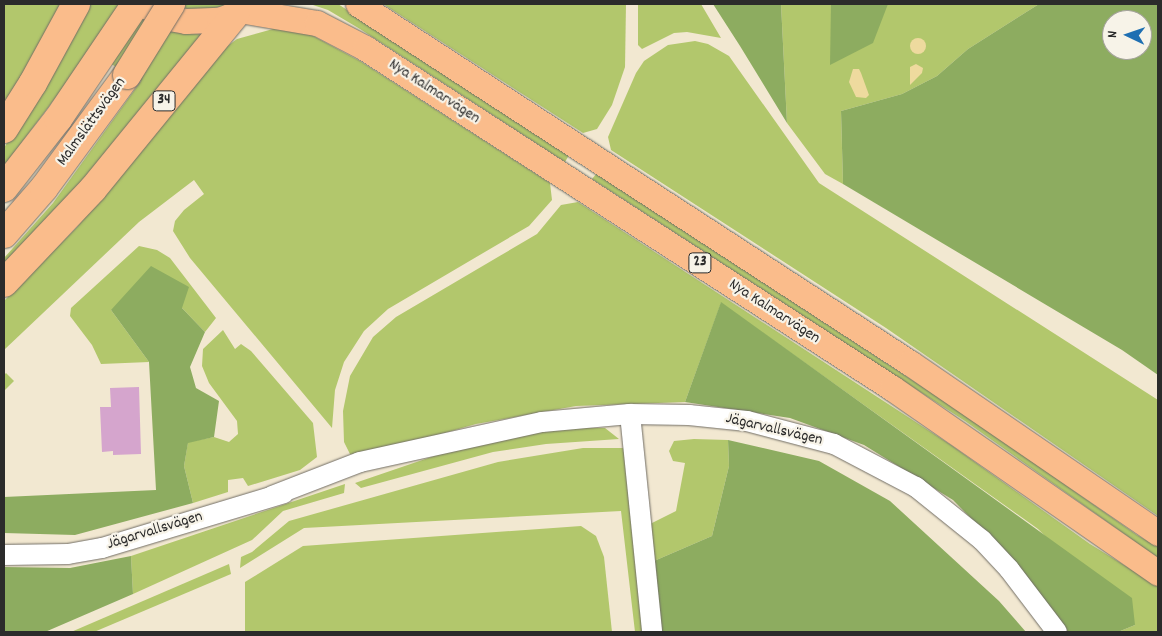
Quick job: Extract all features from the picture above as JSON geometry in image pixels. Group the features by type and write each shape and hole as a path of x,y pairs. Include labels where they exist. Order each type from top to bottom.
{"highway":[{"path":"4,129 33,83 76,4"},
{"name":"Malmslättsvägen","path":"4,188 101,60 136,4"},
{"name":"Malmslättsvägen","path":"4,234 50,180 127,75 171,4"},
{"name":"34","path":"4,282 93,189 245,10"}],"main road":[{"name":"Nya Kalmarvägen","path":"142,4 169,18 186,21 219,20 245,10 317,23 365,48 892,388 1158,573"},
{"name":"Nya Kalmarvägen","path":"358,4 902,358 1158,533"}],"street":[{"name":"Jägarvallsvägen","path":"4,555 68,554 102,548 272,496 347,478 421,449 542,422 630,414 689,415 747,421 834,444 861,455 916,487 963,522 1009,569 1057,632"},
{"path":"630,414 652,632"},
{"name":"Jägarvallsvägen","path":"4,547 35,554"}],"green space":[{"path":"4,4 65,4 4,108"},
{"path":"85,4 126,4 148,22 162,28 203,35 153,101 4,272 4,258 53,203 141,81 90,52 4,166 4,148"},
{"path":"168,4 230,4 211,9 187,9"},
{"path":"310,4 338,4 569,155 565,162 360,29 328,10"},
{"path":"383,4 626,4 625,67 612,105 597,129 583,133"},
{"path":"638,4 701,4 721,38 687,32 674,33 642,49 638,45"},
{"path":"713,4 781,4 787,123 740,46"},
{"path":"781,4 1039,4 968,49 937,76 902,94 841,111 843,184 825,174 787,123"},
{"path":"831,4 888,4 873,43 830,65"},
{"path":"1039,4 1158,4 1158,375 1122,350 843,184 841,111 902,94 937,76 968,49"},
{"path":"273,29 304,31 360,61 550,183 552,200 529,226 388,309 364,331 344,362 335,390 332,428 190,258 173,231 175,221 184,210 204,194 194,180 139,222 4,350 4,301 77,227 214,56 237,39"},
{"path":"695,41 708,44 729,56 819,183 1158,400 1158,516 886,328 611,150 608,137 636,73 644,61 668,45"},
{"path":"597,173 970,418 1137,535 1158,547 1158,558 965,421 592,179"},
{"path":"578,202 951,445 1090,544 1158,586 1158,632 1118,632 1135,625 1038,529 721,303 685,402 576,406 476,424 361,457 350,454 344,442 343,411 350,376 373,337 396,317 537,234 561,205"},
{"path":"139,246 157,250 170,258 216,318 205,332 182,308 111,310 149,362 101,364 92,345 70,316 71,308"},
{"path":"151,266 189,287 182,308 205,332 190,367 196,388 219,401 214,437 188,443 184,466 193,503 75,535 4,533 4,497 156,490 149,362 111,310"},
{"path":"721,302 1132,598 1135,625 1118,632 1068,632 1019,567 953,500 864,445 790,418 685,402"},
{"path":"223,330 235,349 241,344 251,351 313,423 317,457 300,470 248,486 243,478 228,480 228,492 193,503 184,466 188,442 214,437 229,442 238,434 237,421 209,383 202,366 203,349"},
{"path":"6,373 14,381 4,391 4,375"},
{"path":"568,428 605,428 619,439 546,444 493,452 361,488 355,483 437,455 510,437"},
{"path":"694,439 728,440 729,466 712,536 654,561 650,524 676,511 685,463 673,461 669,451 674,441"},
{"path":"728,440 819,461 890,501 999,601 1026,632 661,632 654,561 712,536 729,466"},
{"path":"583,448 626,448 645,632 635,632 621,511 304,528 240,568 241,557 252,552 289,521 498,462"},
{"path":"345,484 344,493 283,511 252,540 133,594 131,556"},
{"path":"581,526 596,536 604,557 612,632 245,632 245,582 303,546"},
{"path":"131,556 133,594 45,632 4,632 4,567 70,568"},
{"path":"229,564 231,574 94,632 71,632"}],"sand":[{"path":"915,38 921,38 926,43 924,52 915,54 910,49 910,43"},
{"path":"916,64 923,68 922,73 910,85 910,67"},
{"path":"853,69 859,69 861,73 869,95 866,98 856,97 849,82"}],"building":[{"path":"139,387 141,454 113,455 113,451 102,452 100,407 111,407 110,388"}]}
